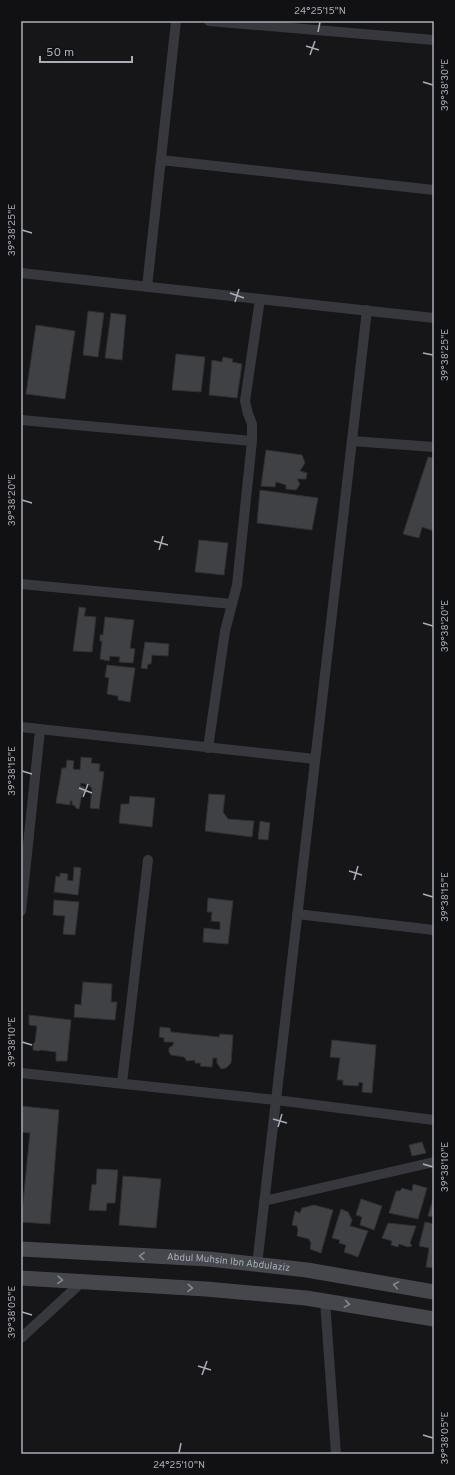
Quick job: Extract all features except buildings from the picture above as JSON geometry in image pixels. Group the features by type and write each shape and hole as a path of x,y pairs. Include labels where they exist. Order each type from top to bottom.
{"main road":[{"name":"Abdul Muhsin Ibn Abdulaziz","path":"21,1249 209,1259 307,1270 434,1292"},
{"path":"21,1278 214,1290 306,1298 434,1319"}],"street":[{"path":"147,287 176,21"},
{"path":"209,21 434,40"},
{"path":"161,160 434,190"},
{"path":"21,273 434,318"},
{"path":"208,748 225,631 237,585 252,441 252,424 245,402 260,299"},
{"path":"257,1265 367,310"},
{"path":"21,420 252,441"},
{"path":"352,441 434,447"},
{"path":"21,584 232,604"},
{"path":"21,728 315,759"},
{"path":"21,911 40,730"},
{"path":"122,1083 148,860"},
{"path":"297,914 434,930"},
{"path":"21,1072 276,1100 434,1120"},
{"path":"264,1201 434,1162"},
{"path":"21,1338 82,1282"},
{"path":"325,1301 336,1454"}]}
